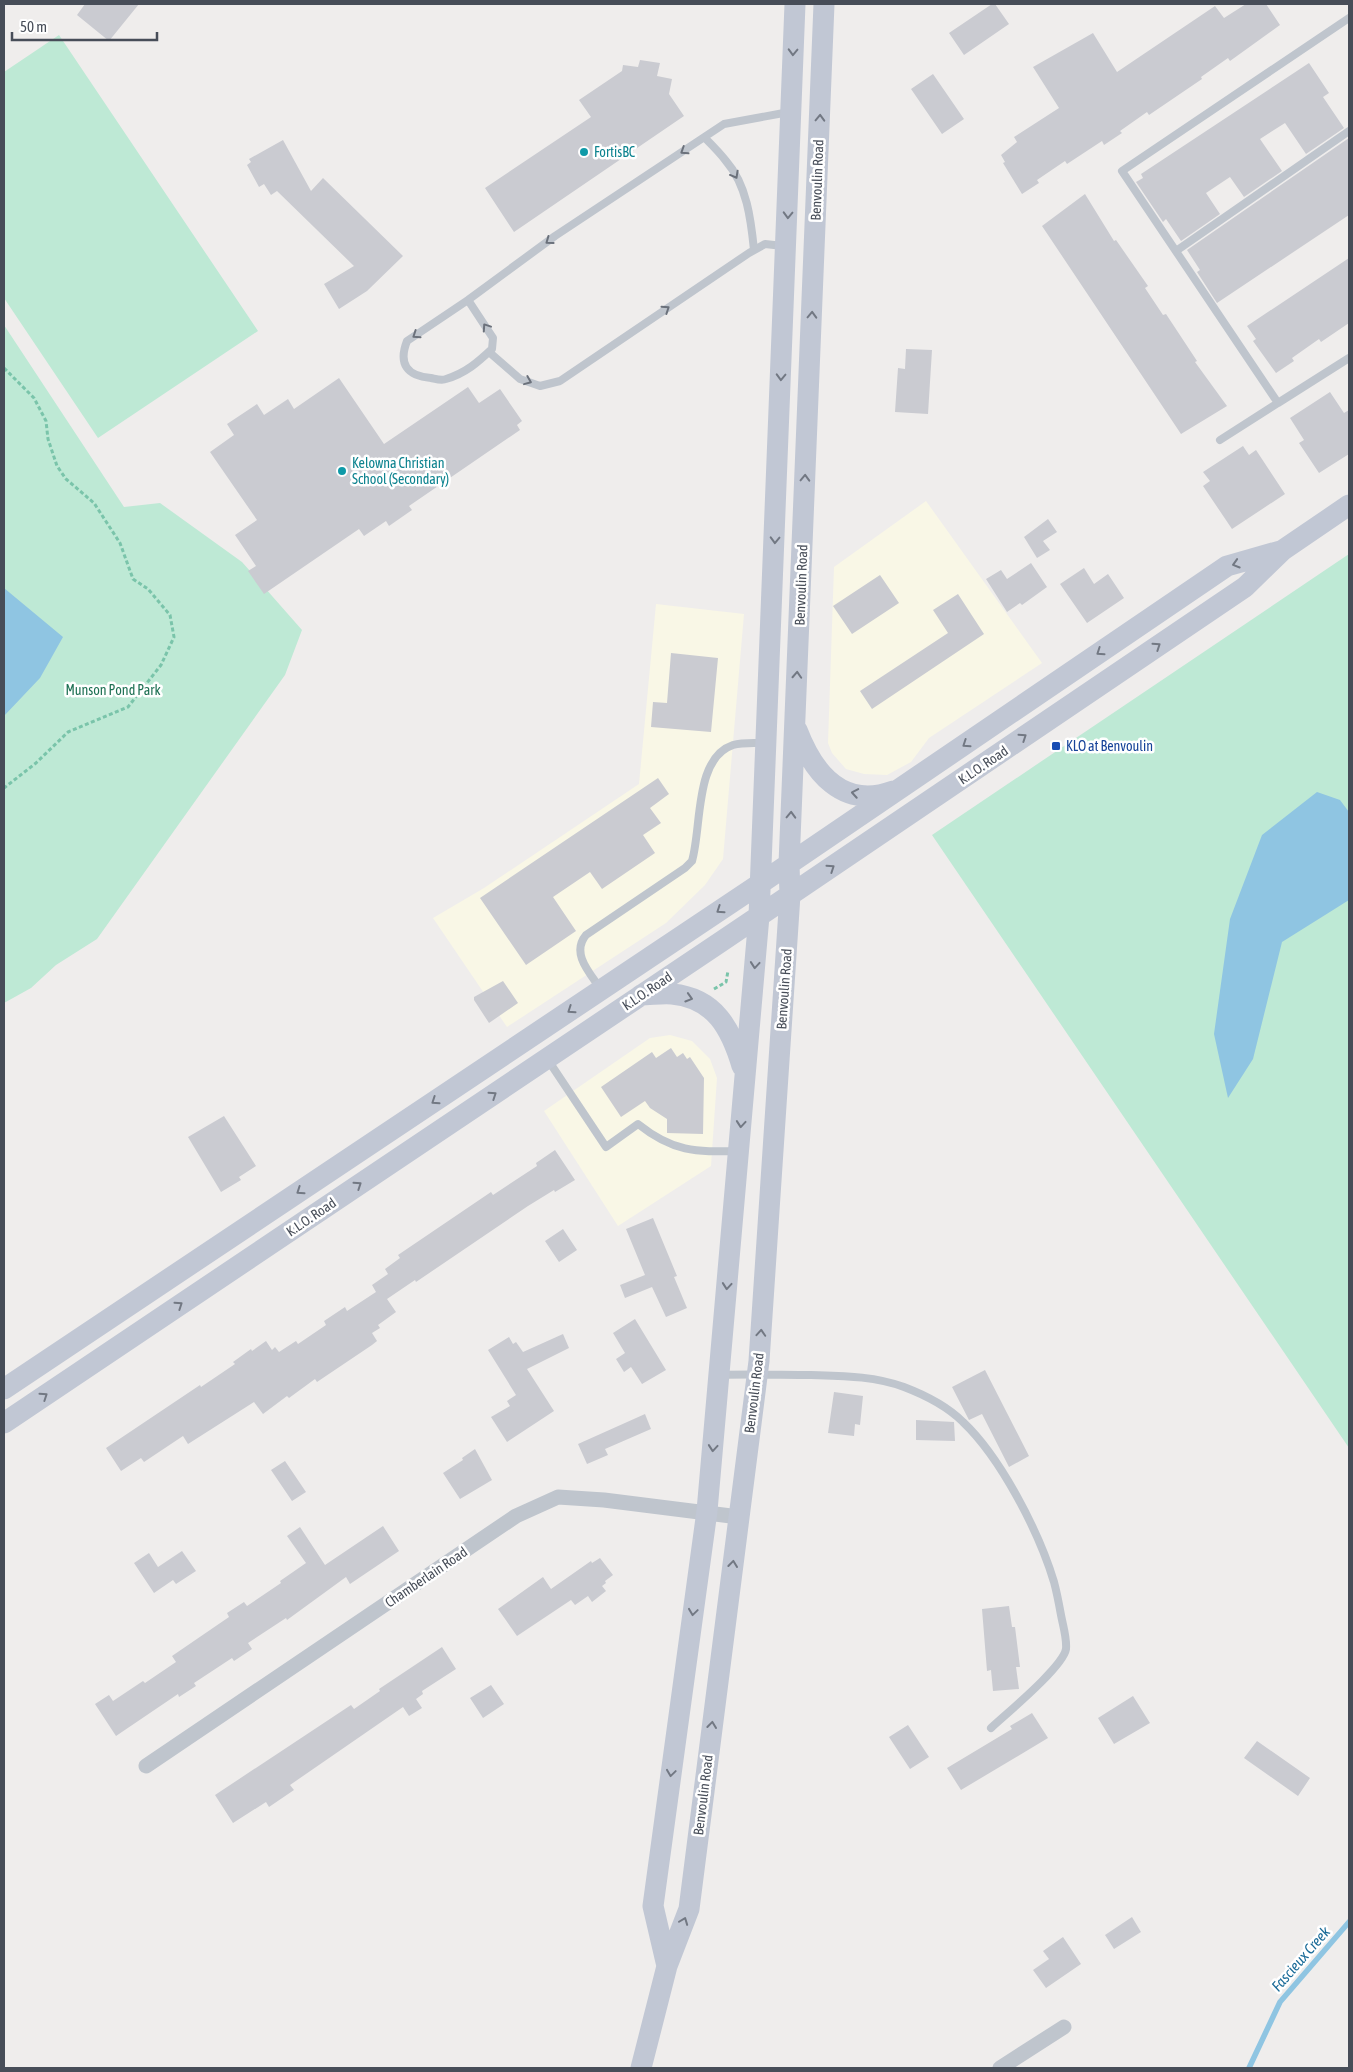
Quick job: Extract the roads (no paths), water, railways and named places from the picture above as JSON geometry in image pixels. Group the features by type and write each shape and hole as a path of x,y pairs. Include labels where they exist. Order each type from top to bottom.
{"main road":[{"name":"Benvoulin Road","path":"667,1966 653,1906 707,1512 759,916 795,4"},
{"name":"Benvoulin Road","path":"641,2068 667,1966 689,1909 757,1374 790,895 789,864 824,4"},
{"name":"K.L.O. Road","path":"4,1423 1245,587 1283,550 1349,505"},
{"name":"K.L.O. Road","path":"4,1389 761,883 1228,566 1283,550"},
{"path":"795,724 806,753 813,765 830,783 849,793 866,795 883,794 902,787"},
{"path":"641,995 672,994 693,999 711,1007 725,1025 735,1043 745,1076"}],"street":[{"name":"Chamberlain Road","path":"146,1766 516,1516 558,1497 604,1500 739,1517"},
{"path":"1000,2068 1064,2027"}],"lane":[{"path":"1278,402 1122,171 1349,18"},
{"path":"468,300 493,338 492,349 471,369 444,380 421,377 409,371 402,361 403,350 407,341 468,300 556,236 724,124 790,111"},
{"path":"1176,251 1349,131"},
{"path":"705,138 728,162 743,190 751,223 754,250"},
{"path":"489,352 520,379 540,386 560,381 754,250 765,244 786,246"},
{"path":"1220,440 1349,358"},
{"path":"601,990 580,956 580,942 586,935 685,868 692,861 706,774 712,760 732,745 766,743"},
{"path":"547,1059 606,1147 638,1124 655,1138 683,1149 709,1152 739,1151"},
{"path":"719,1376 757,1374 862,1377 903,1387 936,1401 963,1422 988,1452 1009,1484 1047,1561 1055,1584 1065,1634 1066,1650 1062,1660 1051,1672 991,1728"}],"water":[{"path":"4,588 63,637 40,678 4,716"},
{"path":"1317,792 1340,800 1349,812 1349,900 1282,942 1253,1059 1228,1098 1214,1034 1230,919 1262,835"}],"waterway":[{"name":"Fascieux Creek","path":"1249,2068 1280,2002 1349,1922"}],"place":[{"name":"FortisBC","path":"584,152"},
{"name":"Kelowna Christian School (Secondary)","path":"342,471"},
{"name":"KLO at Benvoulin","path":"1056,746"}],"park label":[{"name":"Munson Pond Park","path":"113,690"}]}
